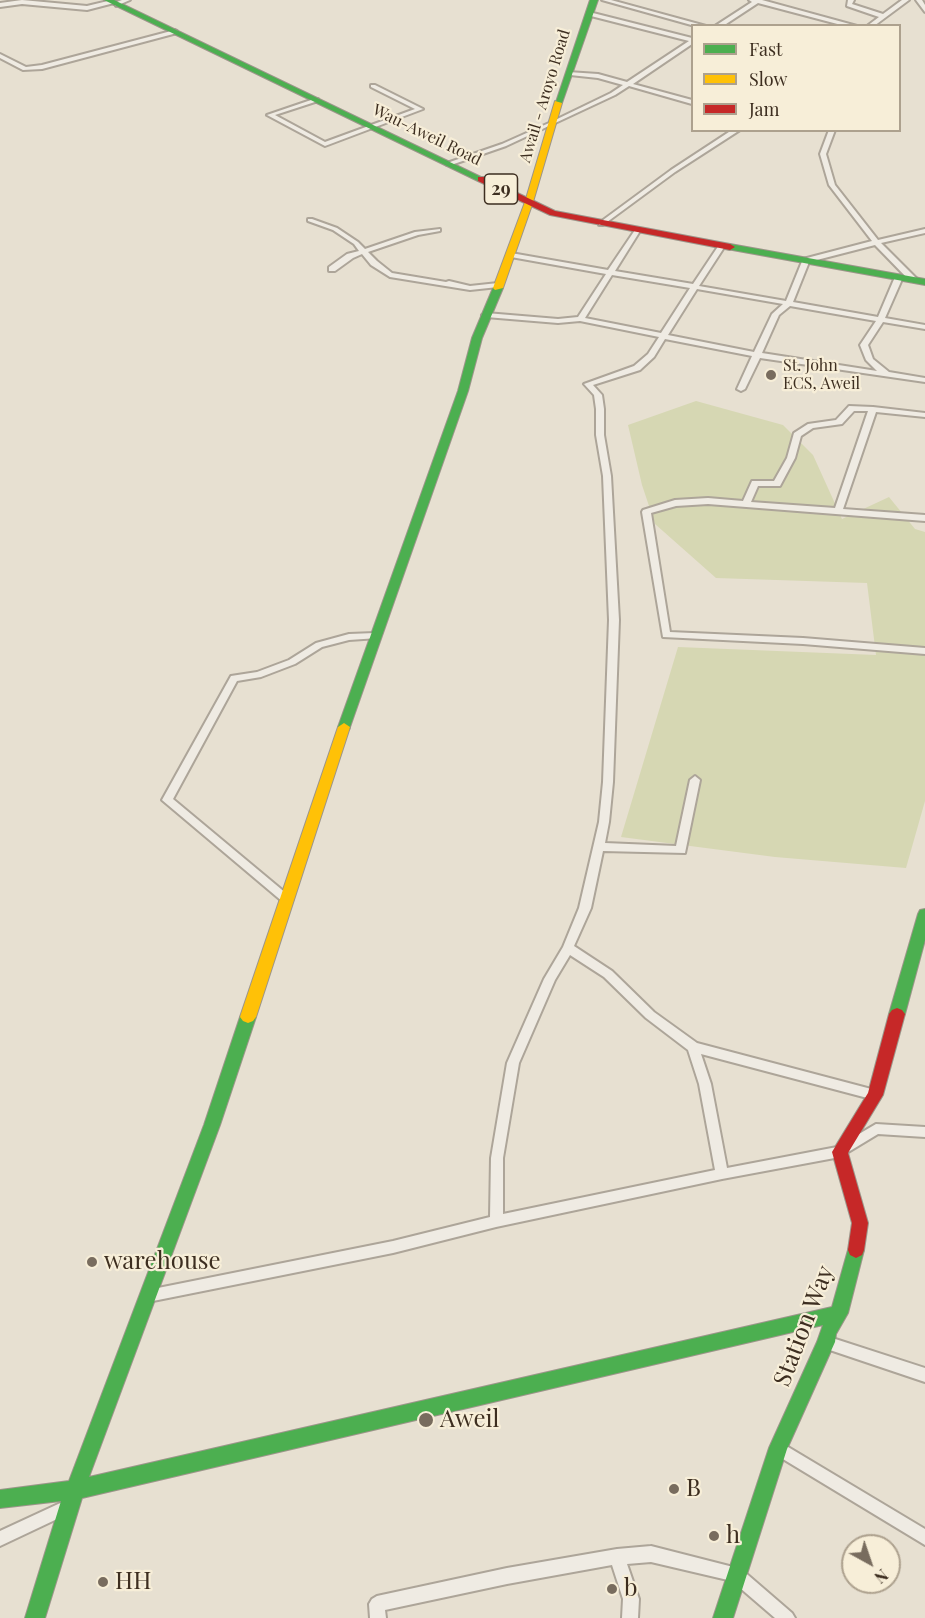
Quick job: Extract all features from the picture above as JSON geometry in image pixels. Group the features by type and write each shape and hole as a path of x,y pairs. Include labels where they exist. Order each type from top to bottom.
{"street":[{"name":"Awail - Aroyo Road","path":"35,1618 69,1506 212,1125 375,636 451,424 486,315 511,255 529,202 551,124 594,0"},
{"path":"604,0 695,24"},
{"path":"721,24 756,0 846,24"},
{"path":"851,0 849,5 883,16"},
{"path":"873,24 906,0"},
{"path":"919,0 925,10"},
{"path":"0,5 22,2 87,8 116,1"},
{"name":"Wau-Aweil Road","path":"116,1 157,25 553,213 637,231 912,279"},
{"path":"589,14 691,40"},
{"path":"0,56 25,69 42,67 175,32"},
{"path":"449,164 504,145 551,124 627,84 691,42"},
{"path":"570,73 598,76 691,101"},
{"path":"316,100 270,116 325,144 420,109 373,86"},
{"path":"601,224 672,171 735,132"},
{"path":"831,132 823,154 832,184 876,242 912,279 864,345 870,360 886,374"},
{"path":"310,220 335,229 390,274 470,288 498,285"},
{"path":"332,269 343,259 417,233 438,230"},
{"path":"580,320 637,231"},
{"path":"741,389 776,315 789,303 806,261 925,231"},
{"path":"496,1221 497,1158 513,1063 550,979 568,948 585,908 600,847 608,782 614,621 607,476 600,435 598,395 588,384 637,368 651,355 665,337 693,287 721,246"},
{"path":"511,255 925,327"},
{"path":"446,280 454,286"},
{"path":"486,315 558,321 580,320 758,355 925,380"},
{"path":"746,504 755,483 777,484 791,458 797,435 811,426 840,422 852,408 925,415"},
{"path":"838,512 873,409"},
{"path":"925,518 708,501 686,502 646,512 666,635 803,641 925,651"},
{"path":"287,899 167,800 234,678 258,675 292,662 319,645 349,637 375,636"},
{"path":"600,847 681,850 695,780"},
{"path":"840,1152 874,1095 925,914"},
{"path":"568,948 608,974 650,1016 693,1047 874,1095"},
{"path":"693,1047 705,1084 722,1174"},
{"path":"148,1296 393,1247 496,1221 840,1152 876,1129 925,1132"},
{"name":"Station Way","path":"723,1618 778,1448 826,1342 828,1332 839,1313 856,1249 860,1222 840,1152"},
{"path":"0,1499 75,1490 839,1313"},
{"path":"826,1342 925,1375"},
{"path":"778,1448 925,1538"},
{"path":"0,1539 69,1506"},
{"path":"378,1618 377,1604 489,1580 617,1557 651,1554 736,1574 787,1618"},
{"path":"617,1557 631,1599 630,1618"}],"green space":[{"path":"696,401 783,425 813,455 842,519 889,497 915,529 925,532 925,801 906,868 775,857 621,837 678,647 876,655 867,583 716,578 655,524 642,485 628,425"}],"traffic: fast":[{"path":"108,0 481,179"},
{"path":"558,103 594,0"},
{"path":"730,247 925,282"},
{"path":"344,727 463,391 477,338 498,288"},
{"path":"897,1014 925,914"},
{"path":"35,1618 69,1506 212,1125 248,1017"},
{"path":"723,1618 778,1448 826,1342 828,1332 839,1313 856,1250"},
{"path":"0,1499 75,1490 839,1313"}],"traffic: slow":[{"path":"498,288 529,202 558,103"},
{"path":"248,1017 344,727"}],"traffic: jam":[{"path":"481,179 553,213 730,247"},
{"path":"856,1250 860,1223 840,1152 875,1095 897,1014"}],"place":[{"name":"St. John ECS, Aweil","path":"771,375"},
{"name":"warehouse","path":"92,1262"},
{"name":"Aweil","path":"426,1420"},
{"name":"B","path":"674,1489"},
{"name":"h","path":"714,1536"},
{"name":"HH","path":"103,1582"},
{"name":"b","path":"612,1589"}]}
